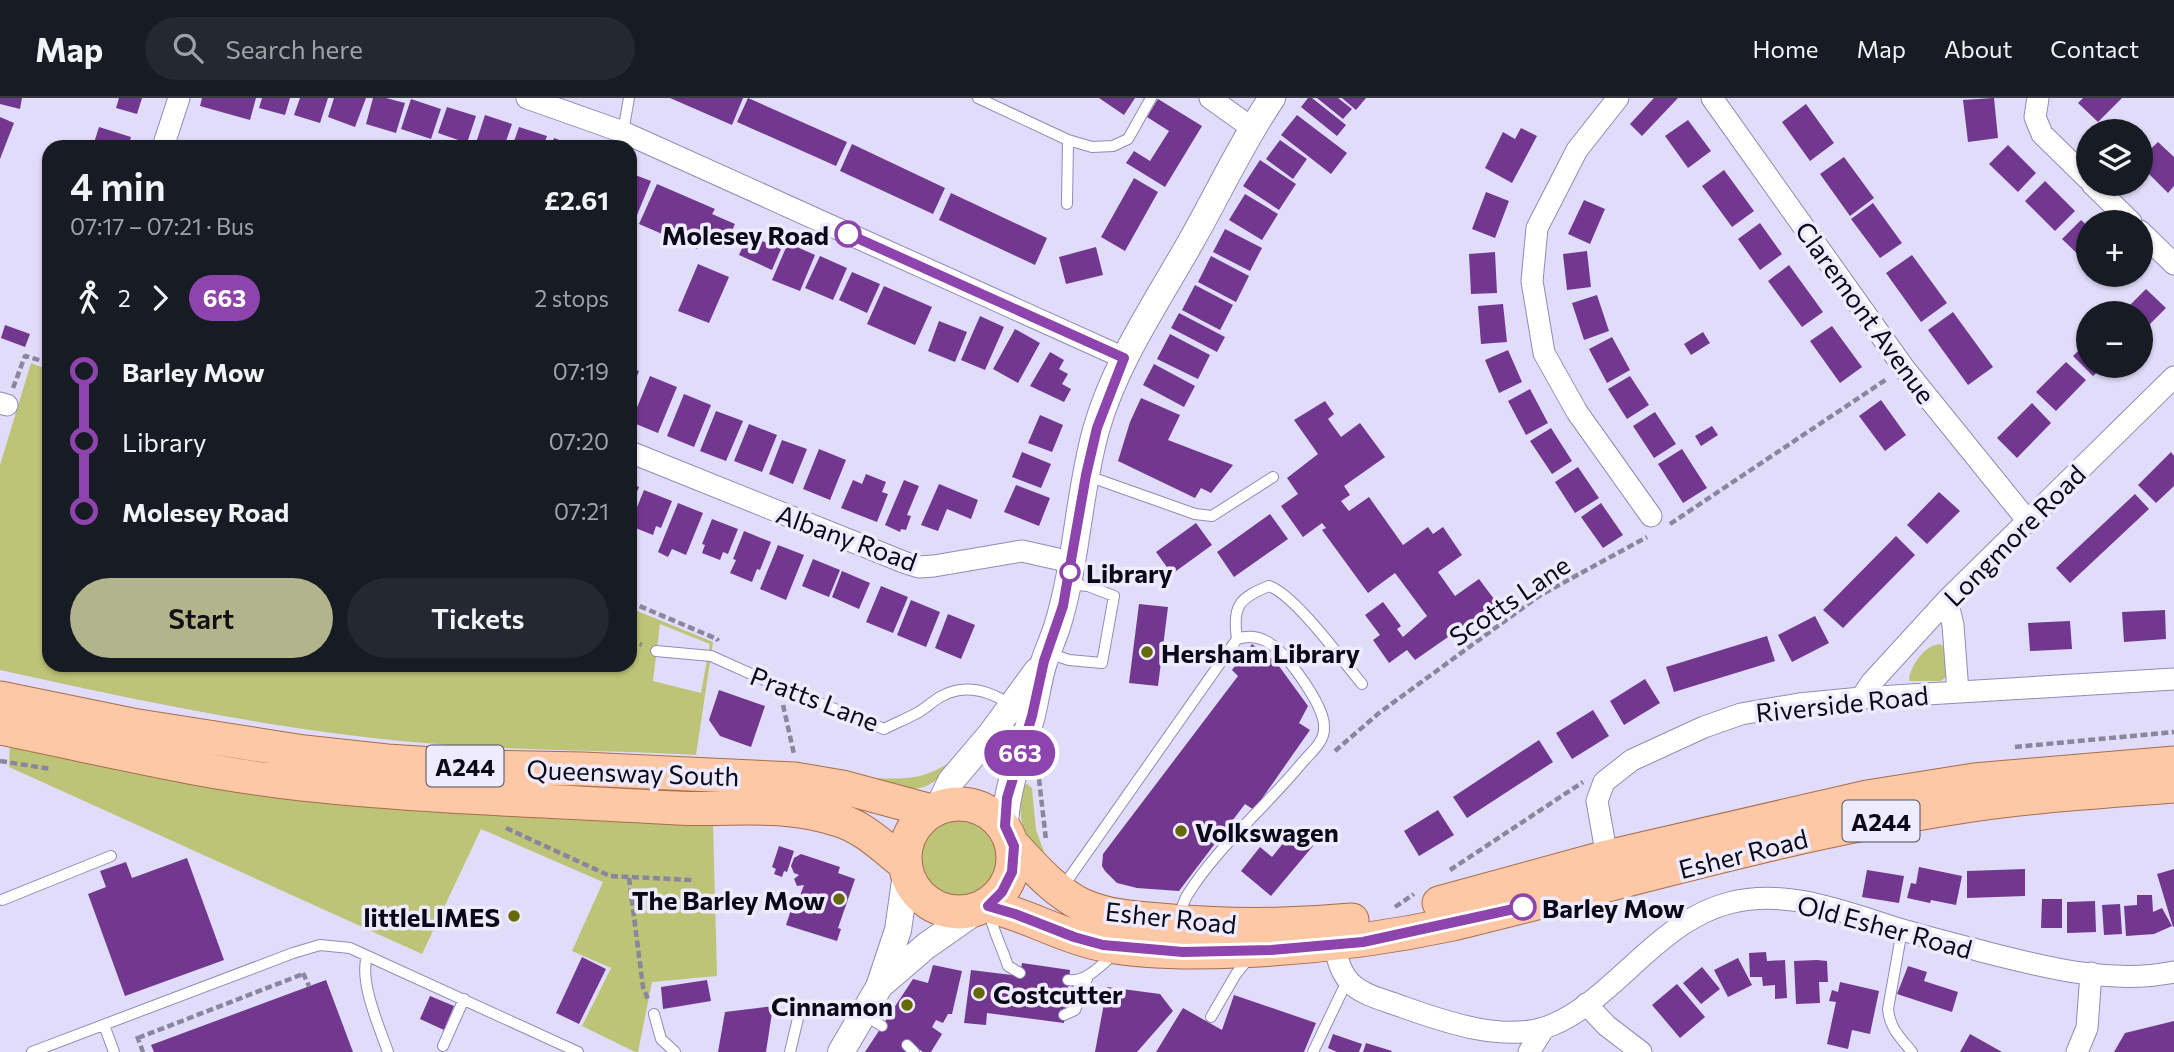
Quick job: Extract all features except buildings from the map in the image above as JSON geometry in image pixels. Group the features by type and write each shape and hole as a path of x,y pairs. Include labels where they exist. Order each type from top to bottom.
{"main road":[{"name":"Queensway South","path":"0,698 132,725 304,752 481,767 795,779 934,809"},
{"name":"Queensway South","path":"0,728 125,756 300,783 569,802 688,808 756,806 807,811 855,827 906,869"},
{"name":"Esher Road","path":"1009,836 1060,891 1103,913 1179,922 1298,924 1352,920 1464,898 1607,857 1822,807 1921,788 2010,776 2174,762"},
{"name":"Esher Road","path":"982,908 1015,914 1074,937 1122,948 1183,952 1335,945 1392,937 1820,833 1954,807 2174,786"},
{"path":"948,805 971,806 995,817 1009,836 1012,872 1008,883 982,908 959,912 934,904 914,889 906,869 905,853 911,831 921,817 934,809 948,805"}],"street":[{"path":"165,140 179,98"},
{"path":"527,98 623,131 1124,358"},
{"path":"1210,98 1252,128"},
{"path":"1009,836 1007,798 1021,711 1046,657 1069,573 1097,428 1124,358 1252,128 1272,98"},
{"path":"1618,98 1577,150 1537,228 1532,282 1544,353 1577,412 1656,526"},
{"name":"Claremont Avenue","path":"1712,98 1904,368 2027,520"},
{"path":"2038,98 2035,117 2042,134 2076,168"},
{"path":"2104,196 2119,210"},
{"path":"2153,244 2174,264"},
{"name":"Longmore Road","path":"1861,698 1872,682 1947,600 2172,381"},
{"name":"Albany Road","path":"637,455 919,567 1022,551 1069,573"},
{"path":"1947,600 1953,625 1958,692"},
{"name":"Riverside Road","path":"1604,782 1632,760 1703,727 1741,714 1799,704 1861,698 2174,679"},
{"path":"934,809 951,780 1021,711"},
{"path":"1604,782 1597,802 1607,857"},
{"path":"841,1052 872,1020 879,987 898,930 906,869"},
{"name":"Old Esher Road","path":"1347,981 1359,990 1418,1012 1488,1031 1544,1028 1586,1004 1676,927 1703,912 1729,903 1765,898 1825,905 1902,930 2023,962 2091,973 2150,976 2174,972"},
{"path":"879,987 918,952 982,908"},
{"path":"1335,945 1338,962 1347,981"},
{"path":"2077,1052 2087,1028 2091,973"},
{"path":"1586,1004 1607,1026 1642,1052"},
{"path":"1529,1052 1544,1028"},
{"path":"1488,1031 1495,1052"}],"lane":[{"path":"623,131 629,98"},
{"path":"978,98 1068,140 1091,147 1113,146 1128,139 1151,98"},
{"path":"1067,204 1068,140"},
{"path":"1086,475 1195,514 1212,516 1273,477"},
{"path":"1046,657 1102,663 1114,596 1088,586 1069,573"},
{"path":"1237,639 1235,611 1239,604 1269,586 1279,589 1362,684"},
{"path":"1060,891 1237,639 1248,635 1260,636 1286,659 1319,706 1325,727 1323,738 1212,862 1186,895 1179,922"},
{"name":"Pratts Lane","path":"656,651 716,658 884,729 919,712 942,696 956,691 982,691 996,695 1021,711"},
{"path":"2,900 111,856"},
{"path":"982,908 1013,972"},
{"path":"1902,930 1888,1009 1889,1021 1895,1033 1912,1052"},
{"path":"32,1052 293,953 320,946 350,948 578,1052"},
{"path":"1066,999 1076,992 1088,976 1122,948"},
{"path":"1211,1017 1236,975 1255,950"},
{"path":"367,956 363,968 373,1009 388,1052"},
{"path":"1068,981 1075,982 1088,976"},
{"path":"1064,1015 1074,1010 1088,976"},
{"path":"1313,1052 1347,981"},
{"path":"443,1046 464,999"},
{"path":"654,1014 660,1039 675,1052"},
{"path":"790,1052 799,1014"},
{"path":"104,1026 114,1052"}],"path":[{"path":"3,404 25,356 42,361"},
{"name":"Scotts Lane","path":"1330,755 1380,713 1539,596 1656,526 1685,516 1904,368"},
{"path":"637,606 717,639 716,658"},
{"path":"778,686 796,762"},
{"path":"1038,774 1047,844"},
{"path":"1440,876 1578,783 1592,780 1604,782"},
{"path":"629,878 643,987 654,1014"},
{"path":"1383,915 1417,892"},
{"path":"138,1038 303,974"},
{"path":"129,1016 142,1052"}],"green space":[{"path":"31,363 42,367 42,672 637,672 637,611 713,642 696,755 493,748 371,738 211,714 0,670 0,465","holes":["660,624 710,644 701,693 653,681"]},
{"path":"1940,644 1947,649 1947,676 1941,681 1910,681 1920,656 1934,645"},
{"path":"10,741 713,823 717,976 652,982 638,1052 635,1052 582,1026 611,968 572,951 603,882 481,829 422,954 9,767"},
{"path":"956,758 934,782 923,787 901,788 858,778 898,779 920,776"},
{"path":"1024,785 1032,788 1036,830 1046,857 1031,841 1023,825 1021,807"},
{"path":"951,817 967,817 982,824 993,835 1000,850 997,874 988,887 967,899 951,899 936,892 925,881 918,866 918,850 925,835 936,824"}],"bus line":[{"name":"663","path":"848,234 1124,358 1097,428 1063,606 1044,661 1032,716 1007,798 1005,826 1014,846 1012,872 1002,892 988,906 1103,945 1183,952 1271,950 1363,942 1523,907"}],"place":[{"name":"Molesey Road","path":"848,234"},
{"name":"Library","path":"1070,572"},
{"name":"Hersham Library","path":"1147,652"},
{"name":"Volkswagen","path":"1181,831"},
{"name":"The Barley Mow","path":"839,899"},
{"name":"Barley Mow","path":"1523,907"},
{"name":"littleLIMES","path":"514,916"},
{"name":"Costcutter","path":"979,993"},
{"name":"Cinnamon","path":"907,1005"}]}
